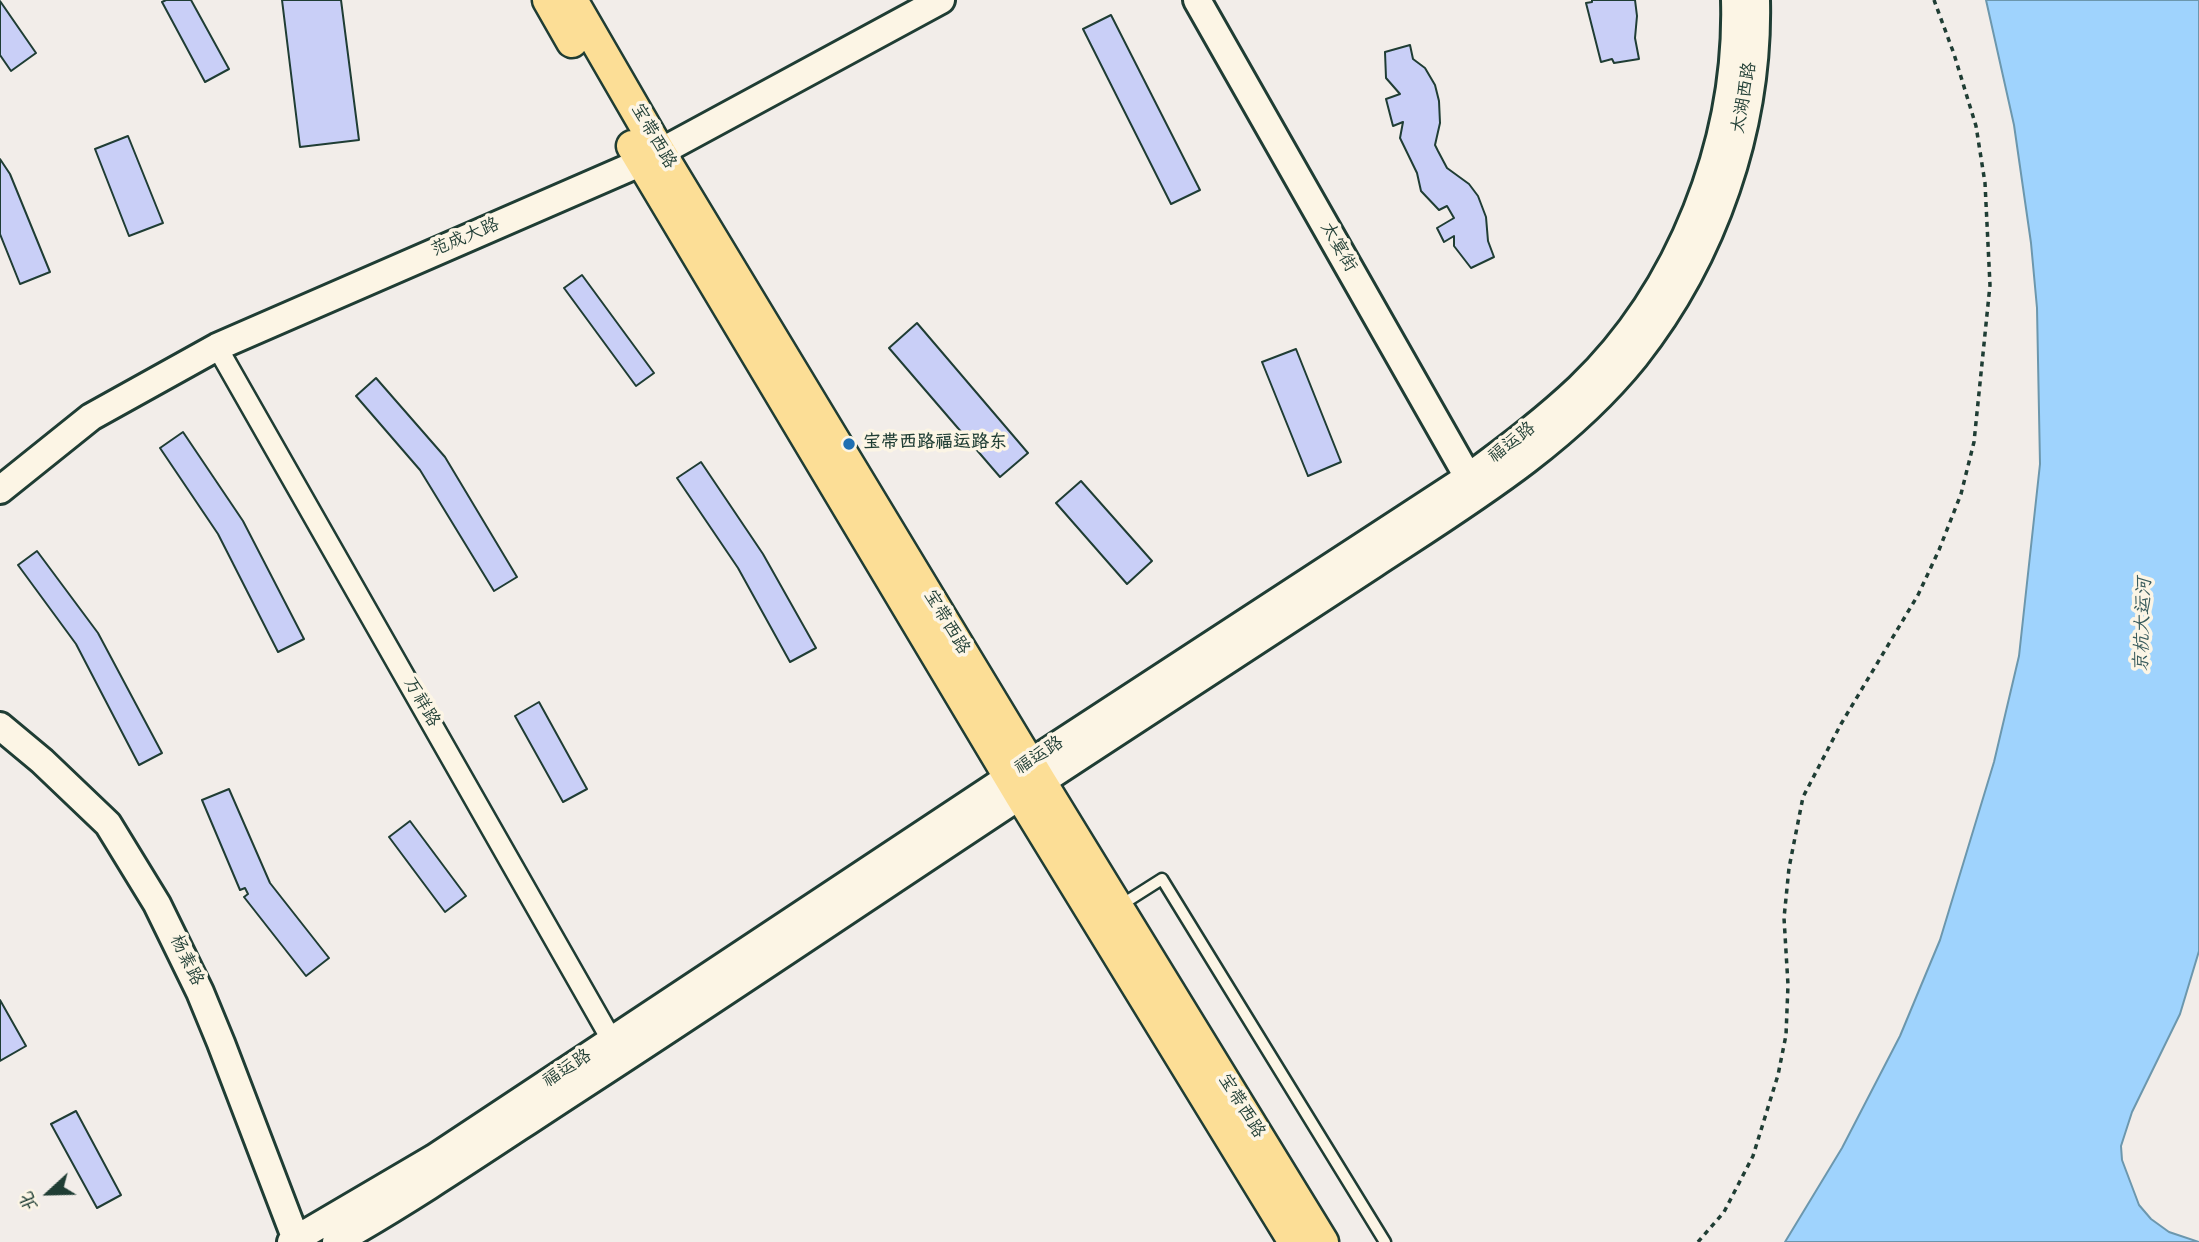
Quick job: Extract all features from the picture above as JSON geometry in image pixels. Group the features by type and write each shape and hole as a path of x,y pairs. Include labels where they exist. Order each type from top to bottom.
{"main road":[{"name":"宝带西路","path":"548,0 651,157 1161,1001 1323,1242"},
{"name":"宝带西路","path":"572,0 651,157"},
{"name":"范成大路","path":"0,490 91,417 217,347 651,157 940,0"},
{"name":"太宴街","path":"1197,0 1473,486"},
{"name":"太湖西路","path":"1715,190 1716,152 1733,56 1735,0"},
{"name":"太湖西路","path":"1715,190 1736,157 1754,58 1756,0"},
{"name":"福运路","path":"336,1242 425,1189 618,1050 1025,779 1567,426 1594,402 1637,354 1688,277 1707,238 1715,190"},
{"name":"杨素路","path":"0,726 42,761 108,824 157,904 222,1043 294,1241"},
{"name":"宝带西路","path":"1025,779 1118,907 1161,1001 1294,1242"},
{"name":"福运路","path":"294,1241 618,1050"}],"street":[{"name":"万祥路","path":"217,347 618,1050"}],"lane":[{"path":"1118,907 1162,879 1385,1242"}],"path":[{"path":"1698,1242 1724,1212 1753,1156 1778,1075 1786,1035 1788,985 1784,918 1789,869 1803,797 1841,724 1918,595 1961,494 1974,442 1990,285 1985,183 1976,126 1934,0"}],"water":[{"name":"京杭大运河","path":"1986,0 2199,0 2199,951 2180,1014 2132,1112 2121,1146 2122,1160 2139,1205 2151,1219 2169,1232 2199,1242 1785,1242 1842,1148 1900,1036 1940,940 1994,762 2019,656 2040,464 2037,308 2031,243 2014,125"}],"building":[{"path":"191,0 229,69 205,82 162,2"},
{"path":"282,0 341,0 359,140 300,147"},
{"path":"1592,0 1635,0 1635,38 1639,59 1614,63 1612,59 1601,62 1586,3"},
{"path":"0,1 36,53 11,71 0,55"},
{"path":"1111,15 1200,190 1171,204 1083,29"},
{"path":"1410,45 1413,59 1425,68 1435,85 1439,101 1440,123 1435,145 1447,168 1469,184 1478,196 1486,217 1488,241 1494,257 1471,268 1454,246 1454,236 1444,242 1437,228 1454,218 1447,206 1439,210 1421,191 1417,173 1400,138 1403,122 1393,126 1386,99 1400,94 1386,78 1385,52"},
{"path":"128,136 163,223 129,236 95,149"},
{"path":"0,159 10,174 50,272 20,284 0,234"},
{"path":"582,275 654,373 636,386 564,288"},
{"path":"917,323 1028,453 1000,477 889,348"},
{"path":"1296,349 1341,462 1308,476 1262,362"},
{"path":"376,378 445,457 517,577 494,591 420,470 356,396"},
{"path":"183,432 243,521 304,639 278,652 218,534 160,448"},
{"path":"701,462 763,554 816,648 790,662 738,568 677,478"},
{"path":"1081,481 1152,561 1127,584 1056,503"},
{"path":"37,551 98,633 162,753 139,765 76,644 18,565"},
{"path":"539,702 587,789 563,802 515,716"},
{"path":"229,789 270,883 329,958 306,976 244,897 248,894 245,888 240,890 202,800"},
{"path":"410,821 466,896 445,912 389,837"},
{"path":"0,1000 26,1046 0,1061"},
{"path":"76,1111 121,1195 97,1208 51,1124"}],"place":[{"name":"宝带西路福运路东","path":"849,444"}]}
